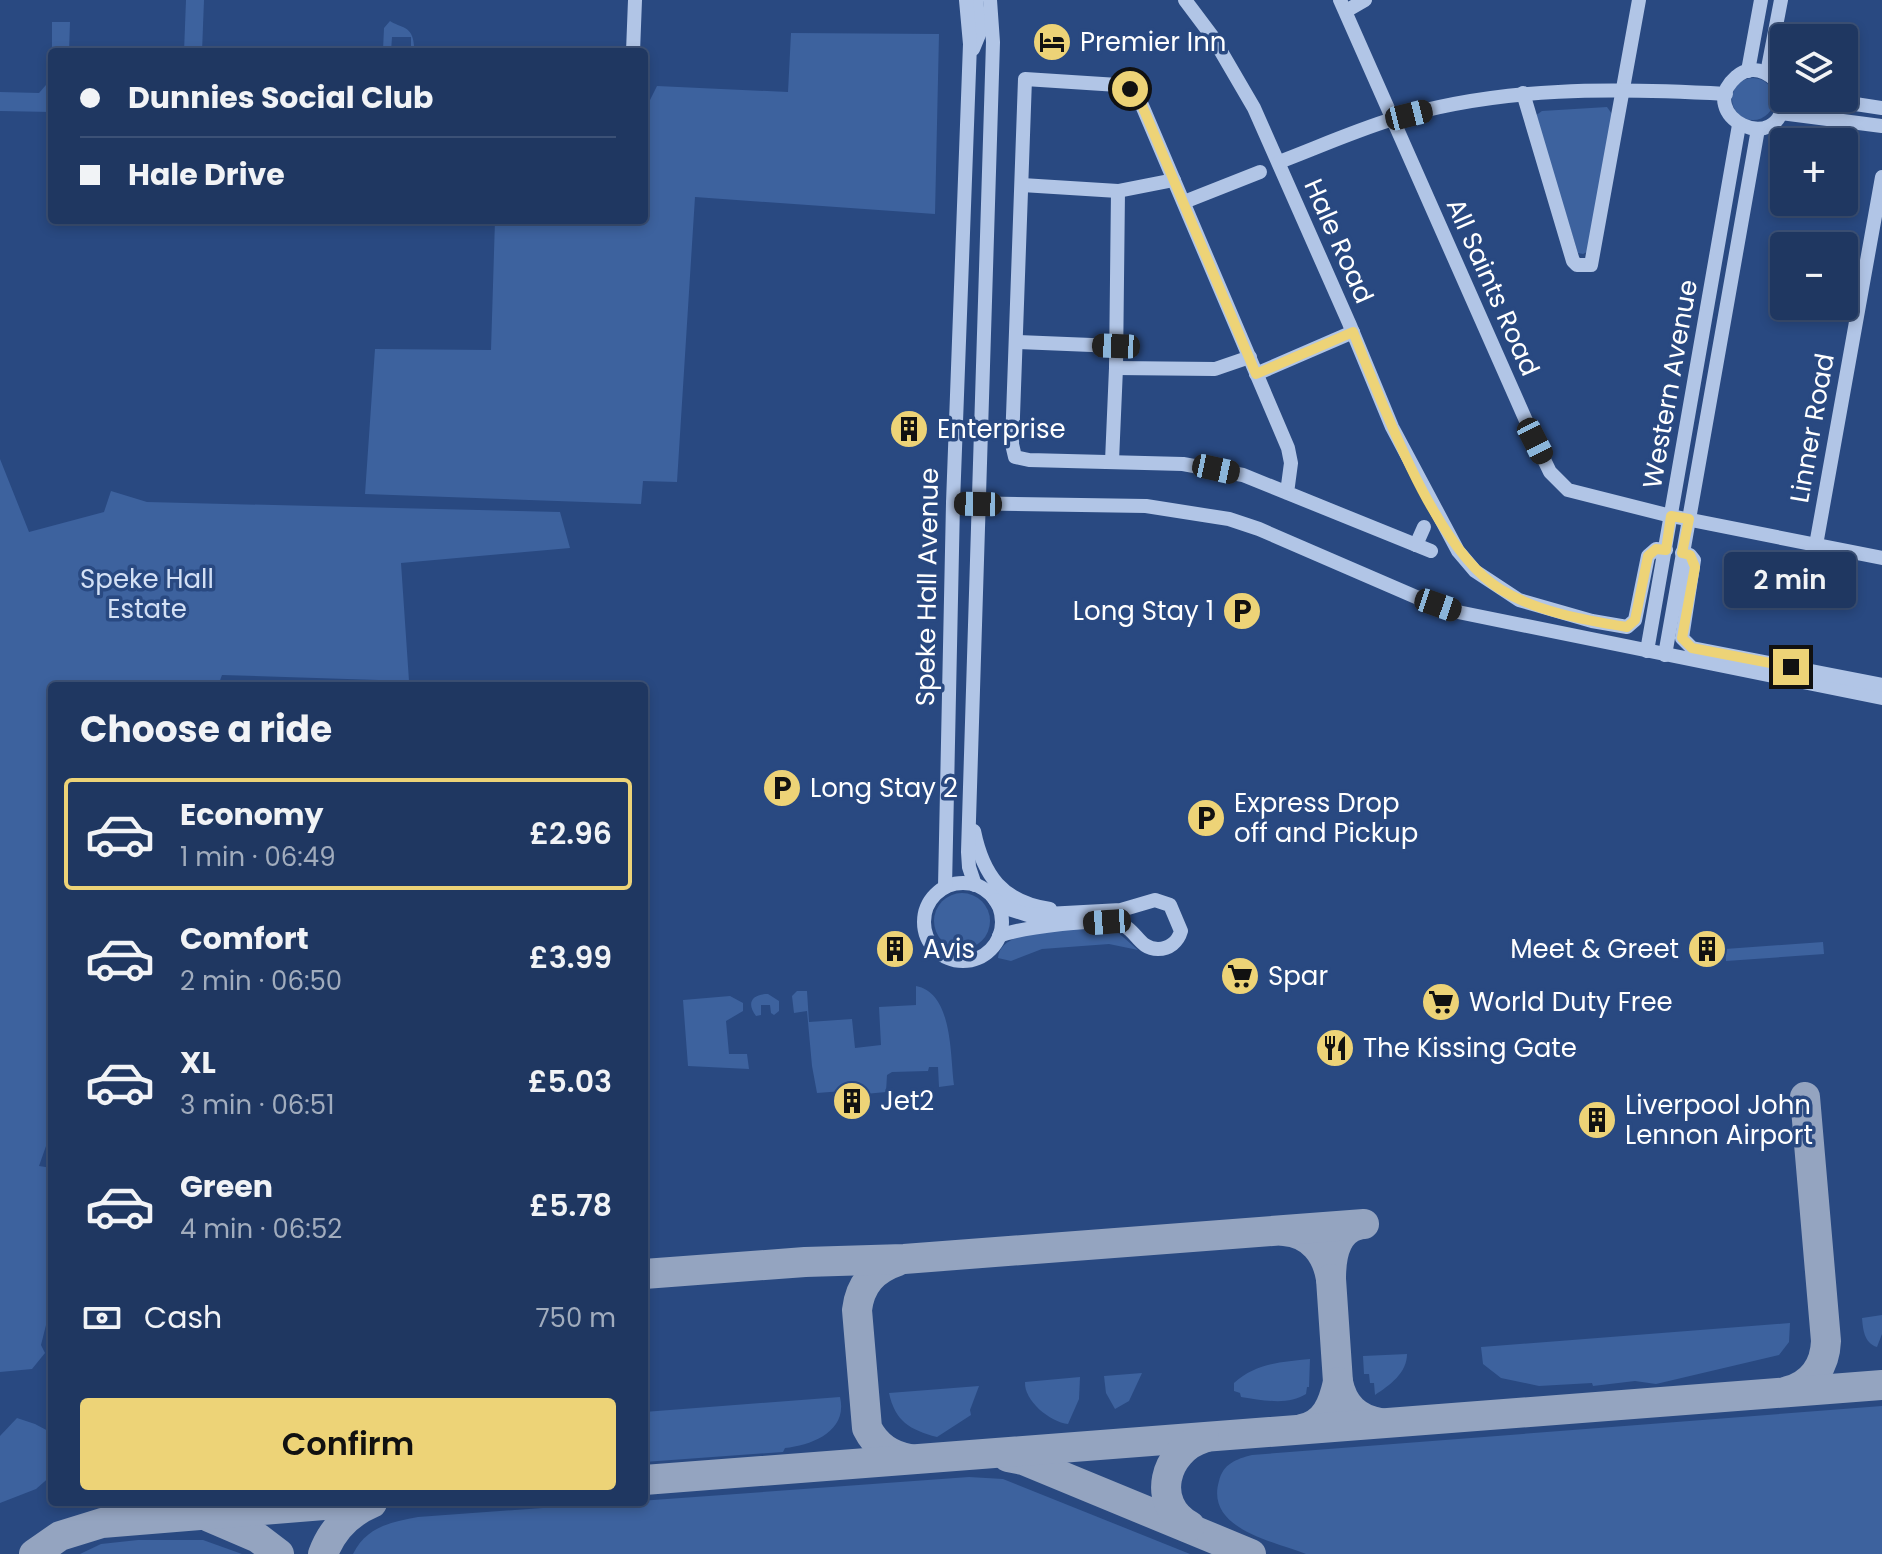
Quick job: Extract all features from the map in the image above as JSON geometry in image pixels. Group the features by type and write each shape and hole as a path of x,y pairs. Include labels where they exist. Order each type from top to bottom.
{"street":[{"path":"633,48 635,0"},
{"name":"Speke Hall Avenue","path":"945,887 953,503 969,57 966,0"},
{"path":"969,57 980,32 976,0"},
{"name":"Speke Hall Avenue","path":"975,885 968,852 993,42 990,0"},
{"name":"Hale Road","path":"1185,0 1227,60 1254,108 1392,427 1458,551 1475,571 1519,600 1552,611 1627,627 1635,620 1648,556 1656,549 1666,550"},
{"path":"1343,5 1365,0"},
{"path":"1523,93 1573,261 1577,265 1591,265 1639,0"},
{"path":"1748,71 1761,0"},
{"path":"1767,73 1781,0"},
{"name":"All Saints Road","path":"1343,5 1550,472 1568,490 1671,516 1882,558"},
{"path":"1770,76 1748,71 1733,79 1726,94 1727,111 1739,125 1758,129 1768,126 1781,113 1882,126"},
{"path":"1287,493 1291,463 1288,448 1138,96 1118,85 1025,79 1012,444 1015,457 1029,460 1183,464 1243,475 1287,493 1431,551"},
{"path":"1279,162 1393,119 1467,101 1523,93 1622,88 1726,94"},
{"path":"1858,104 1882,108"},
{"name":"Western Avenue","path":"1647,651 1739,125"},
{"name":"Western Avenue","path":"1665,655 1758,129"},
{"path":"1184,202 1260,172"},
{"name":"Linner Road","path":"1816,545 1882,177"},
{"path":"1022,185 1118,191 1174,180"},
{"path":"1112,461 1118,191"},
{"path":"1256,374 1353,332"},
{"path":"1018,342 1116,346"},
{"path":"1116,368 1215,369 1250,357"},
{"path":"953,503 1146,506 1229,519 1453,611 1665,655 1729,661 1882,685"},
{"path":"1416,545 1424,527"},
{"path":"1682,553 1690,555 1695,567 1682,638 1692,648 1729,661 1882,698"},
{"path":"970,782 977,846 981,861 991,877 1005,892 1027,903 1079,913"},
{"path":"960,883 975,885 1009,909 1028,915 1121,910 1147,901 1163,902 1170,905 1181,931 1174,943 1159,949 1144,945 1134,932 1114,922 1024,928 999,936 984,955 970,961 954,960 936,951 925,932 925,912 936,894 945,887 960,883"},
{"path":"995,900 1000,911 999,936"}],"green space":[{"path":"186,0 204,0 202,48 184,48"},
{"path":"390,21 405,28 411,34 414,46 411,46 411,37 392,37 391,48 383,48 384,28"},
{"path":"52,22 70,22 69,48 52,48"},
{"path":"791,33 939,34 935,214 695,197 677,482 643,481 641,504 365,494 375,349 491,350 495,224 648,224 648,104 657,86 788,92"},
{"path":"1753,78 1768,84 1768,114 1753,120 1738,114 1732,99 1738,84"},
{"path":"48,85 48,112 0,111 0,92 39,93"},
{"path":"1607,107 1612,114 1587,252 1583,254 1578,253 1535,116 1542,111"},
{"name":"Speke Hall Estate","path":"0,459 29,532 104,512 111,491 147,502 560,512 570,548 401,563 409,681 222,675 219,682 48,682 48,1140 39,1166 48,1167 48,1317 41,1345 45,1353 32,1369 0,1372"},
{"path":"962,893 982,901 990,921 982,941 962,949 942,941 934,921 942,901"},
{"path":"1098,928 1115,930 1138,950 1109,944 1042,949 1011,961 998,958 1002,948 1011,940 1024,935"},
{"path":"1823,942 1824,954 1726,961 1725,949"},
{"path":"916,986 928,991 943,1012 950,1042 954,1085 939,1087 938,1067 929,1067 928,1071 892,1072 887,1075 886,1092 844,1096 843,1091 817,1093 807,1011 794,1013 792,996 797,991 807,991 809,1022 852,1019 855,1048 881,1045 879,1007 916,1005"},
{"path":"768,994 779,1001 779,1011 774,1015 770,1005 761,1005 761,1015 756,1016 751,1007 752,1000"},
{"path":"730,996 743,1003 743,1011 726,1021 729,1054 747,1054 749,1069 688,1066 683,1000"},
{"path":"1882,1315 1882,1334 1877,1347 1867,1339 1862,1318"},
{"path":"1790,1323 1789,1342 1779,1355 1656,1384 1635,1381 1593,1386 1592,1383 1539,1386 1501,1378 1483,1364 1481,1347"},
{"path":"1407,1354 1401,1373 1375,1395 1374,1383 1370,1383 1369,1374 1364,1374 1363,1356"},
{"path":"1310,1359 1309,1387 1306,1394 1299,1397 1268,1401 1241,1397 1234,1391 1234,1383 1260,1367"},
{"path":"1142,1373 1129,1401 1115,1409 1106,1393 1104,1376"},
{"path":"1080,1377 1079,1399 1068,1424 1039,1409 1026,1389 1025,1382"},
{"path":"979,1386 971,1415 937,1437 905,1423 895,1411 889,1393"},
{"path":"840,1397 841,1409 839,1419 826,1434 807,1444 785,1448 783,1452 648,1462 648,1412"},
{"path":"1882,1406 1882,1554 1306,1554 1245,1531 1222,1511 1217,1497 1219,1481 1227,1466 1252,1455"},
{"path":"17,1418 48,1431 48,1478 36,1489 0,1503 0,1436"},
{"path":"969,1477 1003,1479 1190,1554 353,1554 365,1538 380,1527 418,1517 570,1506 648,1506 648,1500"},
{"path":"138,1540 203,1540 242,1554 80,1554 101,1544"}],"taxiway":[{"path":"1788,1391 1804,1384 1816,1373 1826,1341 1805,1097"},
{"path":"648,1274 805,1262 904,1259 1364,1224"},
{"path":"1284,1231 1303,1236 1316,1246 1326,1261 1331,1279 1333,1254 1339,1239 1358,1225"},
{"path":"898,1261 875,1273 861,1292 857,1310 867,1428 884,1449 910,1459"},
{"path":"1331,1279 1338,1382"},
{"path":"1302,1429 1323,1418 1334,1398 1338,1382 1343,1398 1352,1410 1380,1423"},
{"path":"648,1480 1882,1385"},
{"path":"1190,1526 1177,1516 1170,1505 1166,1492 1167,1478 1179,1454 1190,1444 1204,1438"},
{"path":"1008,1457 1023,1460 1251,1554"},
{"path":"34,1554 60,1536 102,1523 312,1506"},
{"path":"323,1554 342,1523 366,1506"},
{"path":"209,1517 258,1538 279,1554"}],"place":[{"name":"Premier Inn","path":"1052,42"},
{"name":"Enterprise","path":"909,429"},
{"name":"Long Stay 1","path":"1242,611"},
{"name":"Long Stay 2","path":"782,788"},
{"name":"Express Drop off and Pickup","path":"1206,818"},
{"name":"Avis","path":"895,949"},
{"name":"Meet & Greet","path":"1707,949"},
{"name":"Spar","path":"1240,976"},
{"name":"World Duty Free","path":"1441,1002"},
{"name":"The Kissing Gate","path":"1335,1048"},
{"name":"Jet2","path":"852,1101"},
{"name":"Liverpool John Lennon Airport","path":"1597,1120"}],"route":[{"path":"1130,89 1138,96 1256,374 1353,332 1392,427 1420,484 1458,551 1475,571 1519,600 1552,611 1627,627 1635,620 1650,552 1666,550 1671,516 1689,519 1682,553 1690,555 1695,567 1682,638 1692,648 1791,667"}]}
